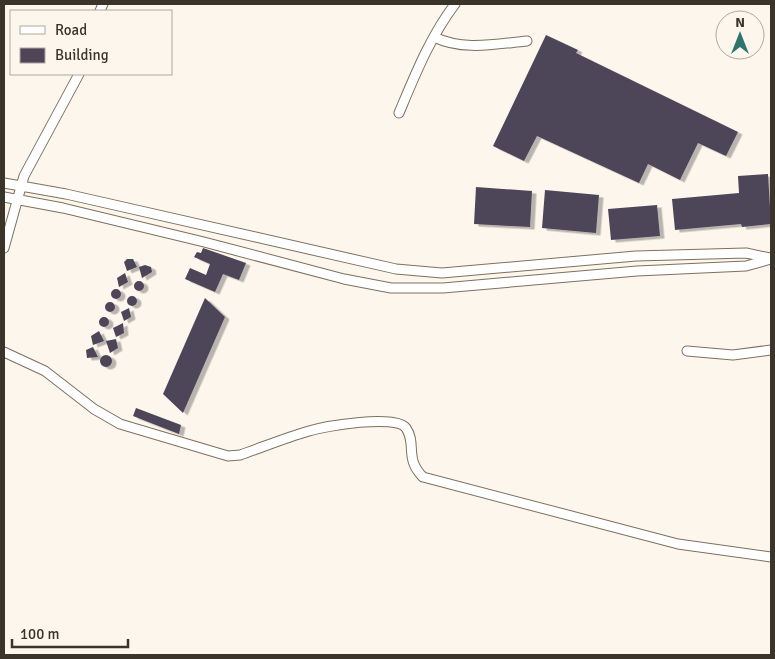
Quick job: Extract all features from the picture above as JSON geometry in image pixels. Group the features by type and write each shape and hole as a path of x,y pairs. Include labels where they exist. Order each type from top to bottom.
{"street":[{"path":"399,113 434,37 454,4"},
{"path":"434,37 450,44 468,46 527,42"},
{"path":"4,248 21,186 78,75"},
{"path":"4,182 66,194 396,269 442,274 636,256 746,253 771,259"},
{"path":"4,197 204,242 344,279 391,288 443,288 636,271 746,266 771,259"},
{"path":"686,352 733,355 771,350"},
{"path":"4,352 45,371 94,409 120,424 228,456 240,455 311,430 385,420 397,422 405,427 410,438 411,458 416,470 423,477 678,544 771,557"}],"building":[{"path":"546,35 578,50 576,53 738,132 726,156 698,143 680,180 648,164 639,183 537,136 524,161 493,146"},
{"path":"768,174 771,224 742,227 741,224 675,230 672,199 739,193 738,176"},
{"path":"476,187 532,191 530,227 474,224"},
{"path":"545,190 599,195 596,233 542,228"},
{"path":"657,205 660,236 611,240 608,209"},
{"path":"203,248 246,263 239,280 223,274 215,292 185,279 190,268 206,275 210,264 194,257 197,252 201,253"},
{"path":"127,259 133,259 137,267 127,271 124,262"},
{"path":"145,265 151,267 152,272 142,278 139,267"},
{"path":"125,273 128,282 119,287 117,278"},
{"path":"137,281 141,281 144,286 143,290 137,291 134,288 134,284"},
{"path":"114,289 118,289 121,294 120,298 114,299 111,296 111,292"},
{"path":"130,296 134,296 137,301 136,305 130,306 127,303 127,299"},
{"path":"205,298 225,317 183,413 163,394"},
{"path":"108,302 112,302 115,307 114,311 108,312 105,309 105,305"},
{"path":"129,308 131,317 124,321 121,312"},
{"path":"102,317 106,317 109,322 108,326 102,327 99,324 99,320"},
{"path":"123,323 124,333 116,337 113,328"},
{"path":"99,331 104,341 93,345 91,336"},
{"path":"116,339 118,348 110,353 106,341"},
{"path":"93,347 98,357 87,358 86,350"},
{"path":"106,355 112,361 106,367 100,361"},
{"path":"136,408 181,425 179,434 133,416"}]}
